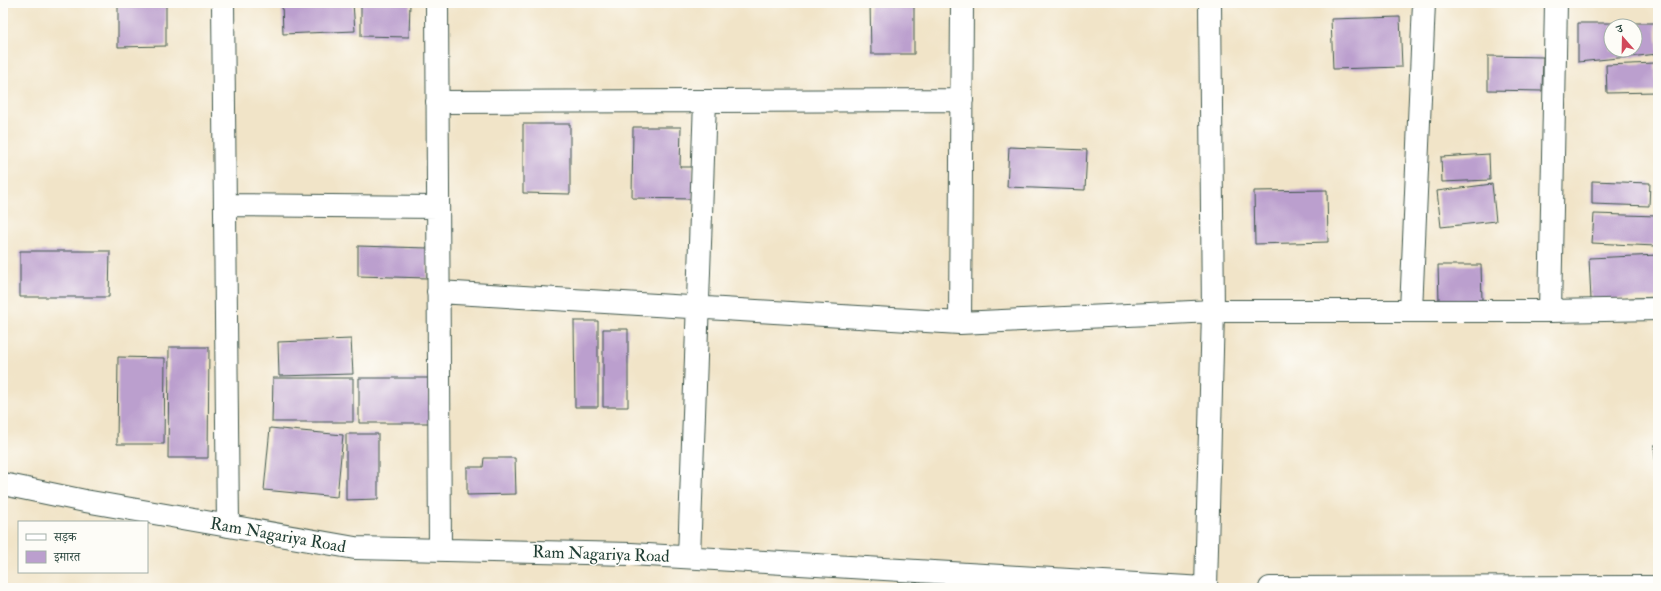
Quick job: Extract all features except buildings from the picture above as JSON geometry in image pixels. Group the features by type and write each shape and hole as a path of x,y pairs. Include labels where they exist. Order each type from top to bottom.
{"street":[{"path":"223,3 228,526"},
{"path":"437,3 440,550"},
{"path":"960,323 962,3"},
{"path":"1205,588 1213,311 1210,3"},
{"path":"1411,311 1424,3"},
{"path":"1550,311 1556,3"},
{"path":"437,102 962,100"},
{"path":"689,557 705,101"},
{"path":"225,205 438,207"},
{"path":"438,292 960,323 1213,311 1550,311 1658,309"},
{"name":"Ram Nagariya Road","path":"3,484 85,501 355,548 631,554 1205,588"},
{"path":"1270,588 1658,587"}]}
